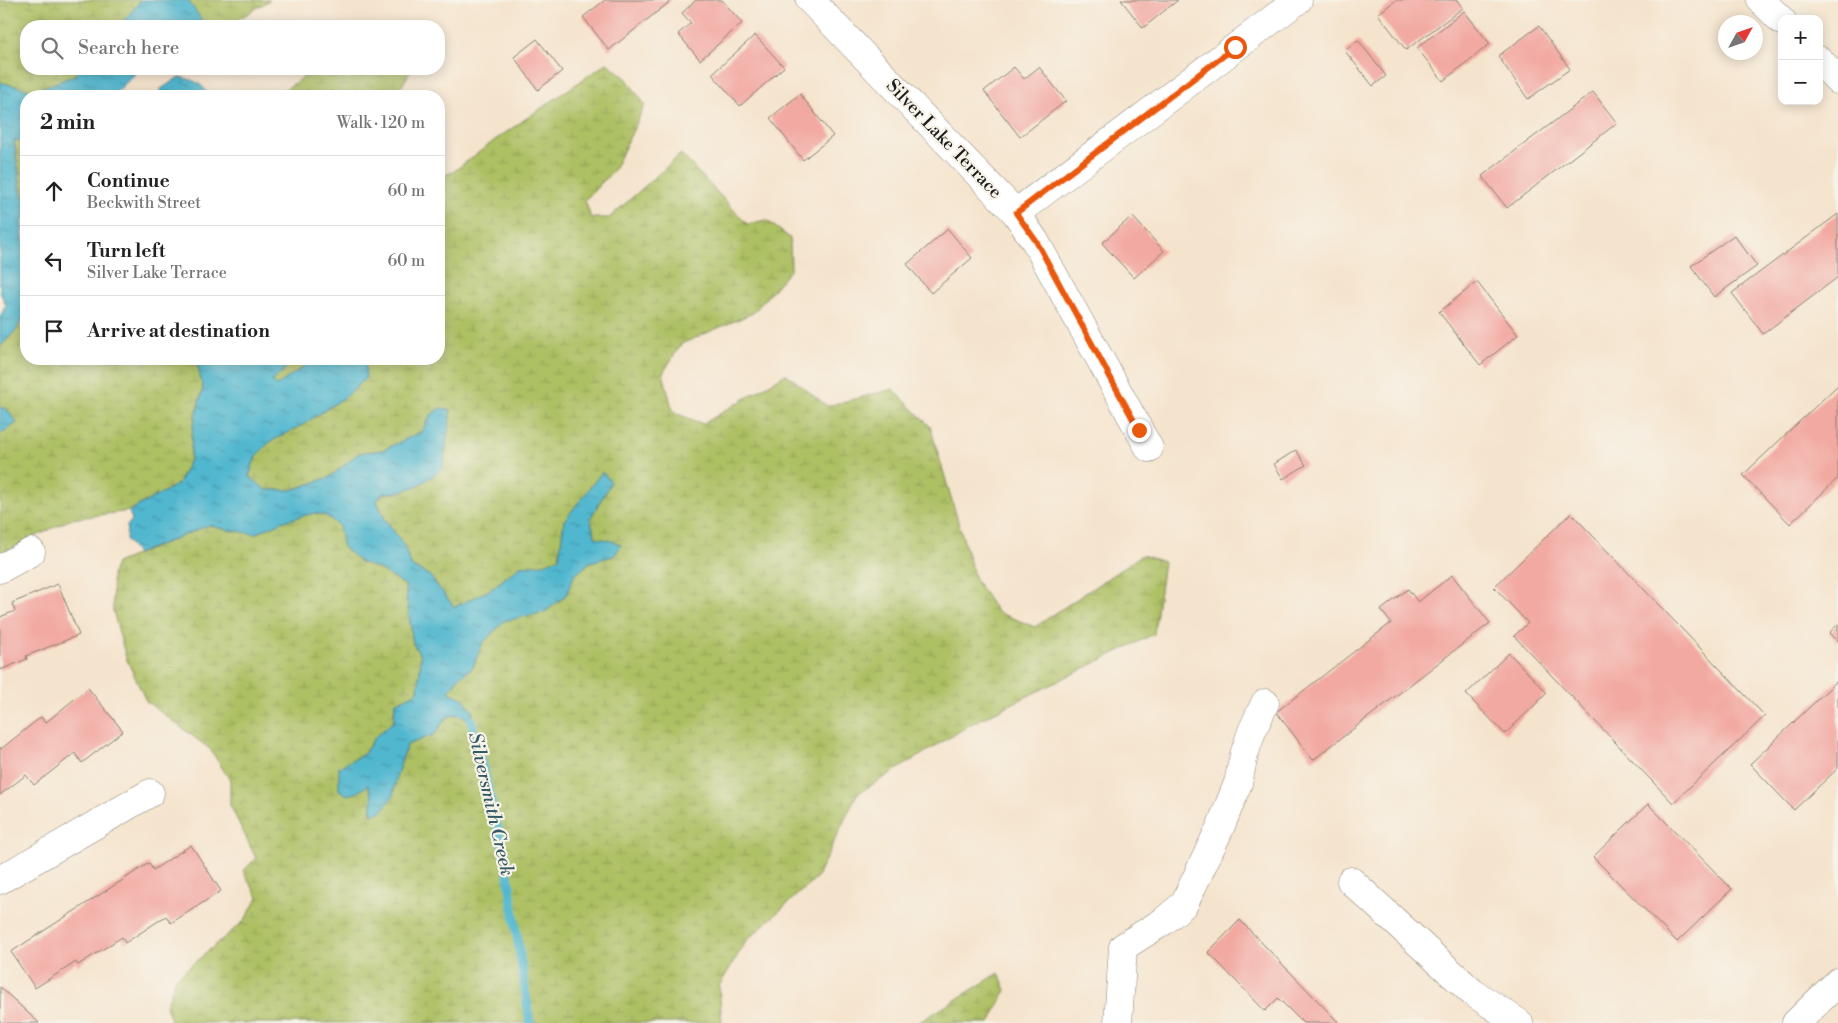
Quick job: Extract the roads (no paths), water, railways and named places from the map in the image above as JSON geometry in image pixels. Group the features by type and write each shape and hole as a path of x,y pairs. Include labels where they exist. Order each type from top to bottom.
{"street":[{"name":"Silver Lake Terrace","path":"810,0 1016,213 1036,241 1149,448"},
{"path":"1016,213 1298,0"},
{"path":"1761,0 1778,18"},
{"path":"1823,64 1838,80"},
{"path":"0,569 31,552"},
{"path":"1118,1023 1123,947 1164,921 1184,904 1220,828 1238,783 1252,731 1265,703"},
{"path":"0,880 150,793"},
{"path":"1351,881 1472,992 1519,1023"},
{"path":"1796,1023 1838,982"}],"water":[{"path":"141,0 188,0 202,20 125,20"},
{"path":"134,75 119,90 37,90 73,76"},
{"path":"179,77 192,80 204,90 161,90"},
{"path":"0,82 30,90 20,90 20,140 14,140 20,181 20,323 17,329 0,347 0,317 6,305 0,292"},
{"path":"197,365 289,365 272,381 276,386 306,365 365,365 366,378 348,395 304,424 270,442 256,456 249,476 266,490 292,490 330,477 359,453 383,450 421,432 431,415 440,408 451,410 443,468 415,487 383,493 377,501 385,519 403,544 412,567 429,575 454,607 490,590 520,566 544,564 559,558 564,521 602,472 611,482 590,519 596,538 609,540 621,545 614,556 590,562 574,576 566,595 545,612 504,621 482,644 473,667 457,679 449,692 464,699 473,712 471,720 457,714 446,718 435,734 407,745 397,774 393,796 381,812 371,814 373,799 368,785 358,792 347,795 339,790 339,767 364,754 375,737 394,721 395,703 418,692 421,656 413,644 405,585 379,569 360,562 343,547 339,526 327,516 314,513 284,521 255,534 209,525 137,554 126,539 127,526 132,520 129,511 178,484 190,460 193,426 203,388"},
{"path":"0,407 8,410 17,423 0,434"}],"waterway":[{"name":"Silversmith Creek","path":"471,720 506,861 530,1023"}]}
